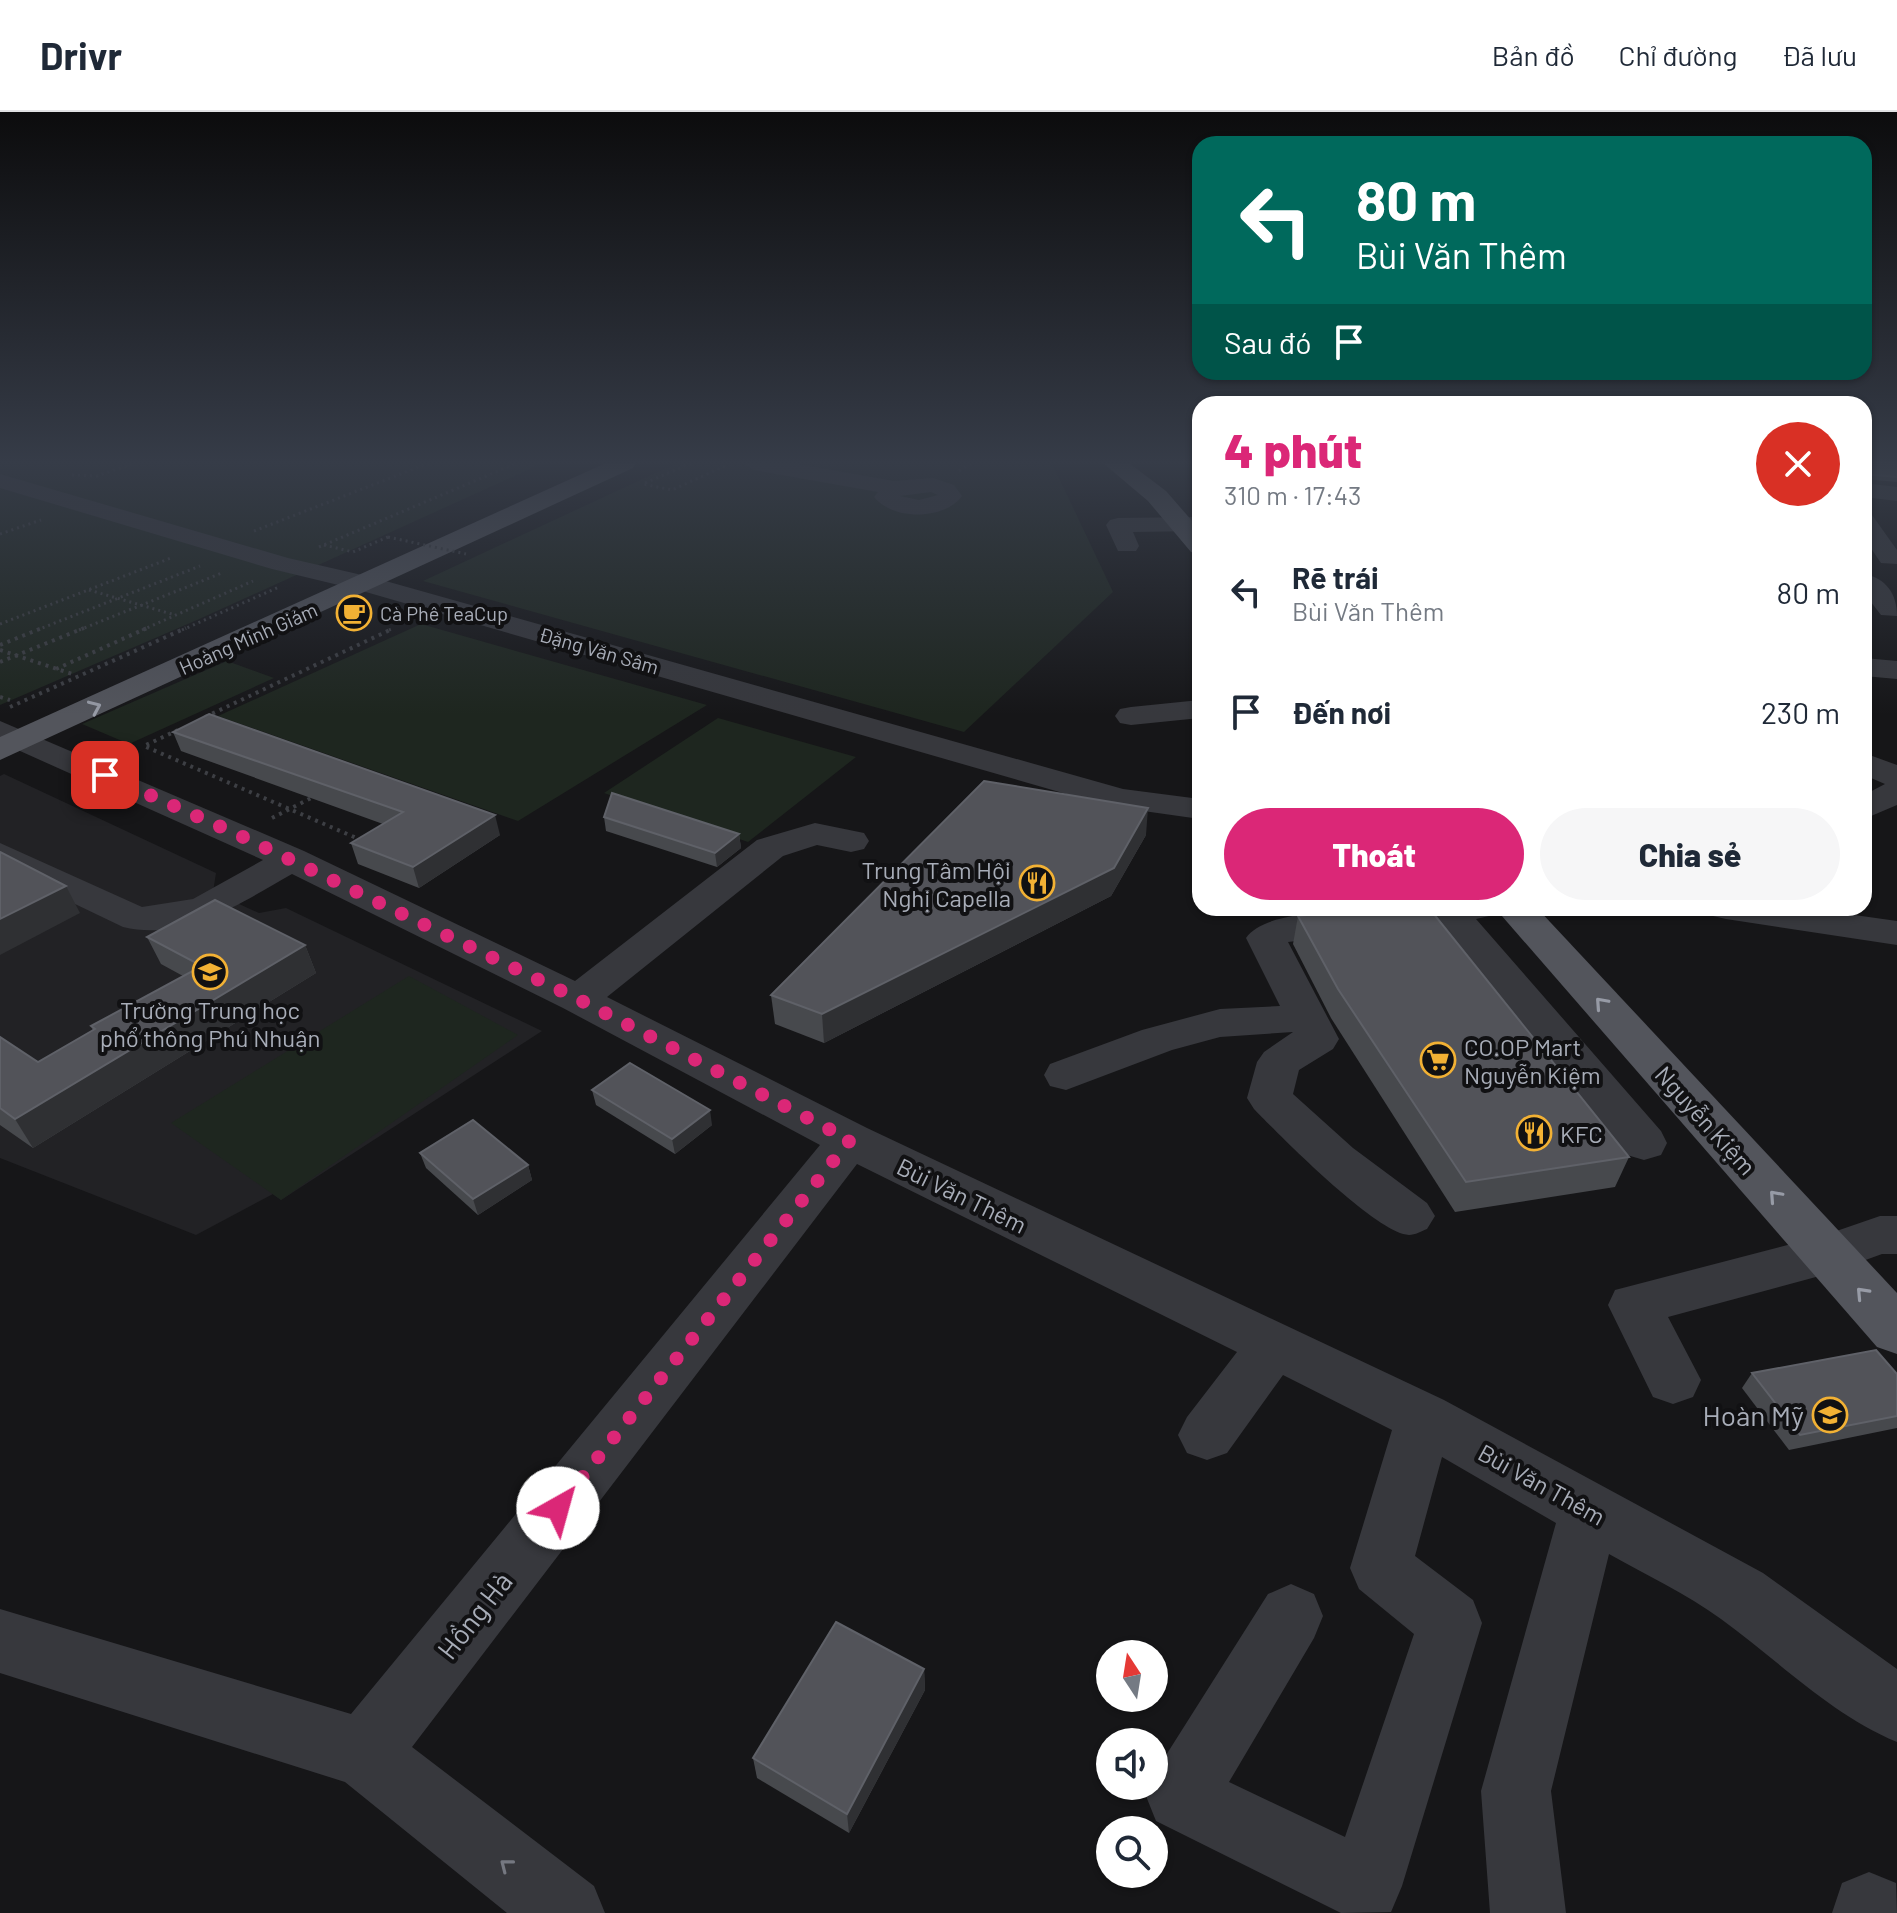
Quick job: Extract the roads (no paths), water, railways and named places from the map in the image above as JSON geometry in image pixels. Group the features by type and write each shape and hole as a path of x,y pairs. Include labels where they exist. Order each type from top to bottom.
{"main road":[{"name":"Hoàng Minh Giám","path":"6,726 391,547"},
{"name":"Hoàng Minh Giám","path":"6,726 366,584 444,547"},
{"name":"Nguyễn Kiệm","path":"1522,916 1897,1331"}],"street":[{"name":"Đặng Văn Sâm","path":"229,547 1056,781 1047,792 1143,816 1154,803 1192,808"},
{"path":"1872,587 1888,622"},
{"path":"1872,667 1897,670"},
{"path":"1131,716 1192,710"},
{"name":"Bùi Văn Thêm","path":"6,726 291,859 578,999 850,1140 1424,1418 1741,1595 1846,1676 1897,1708"},
{"path":"1872,753 1897,777"},
{"path":"1872,805 1897,791"},
{"path":"578,999 770,848 815,834 851,841"},
{"path":"0,854 137,919 186,914 206,907 291,859"},
{"path":"1408,916 1282,930 1266,938 1318,1039 1279,1062 1270,1098 1344,1169 1410,1216"},
{"path":"1467,916 1644,1143"},
{"path":"1781,916 1897,933"},
{"path":"1066,1075 1157,1040 1220,1023 1308,1018"},
{"name":"Hồng Hà","path":"364,1753 850,1140"},
{"path":"1673,1380 1634,1305 1827,1254 1880,1235 1897,1235"},
{"path":"1207,1435 1273,1346"},
{"path":"1291,1616 1181,1796 1365,1886 1450,1623 1381,1568 1424,1418"},
{"path":"1528,1913 1516,1791 1589,1511"},
{"path":"0,1641 364,1753 567,1913"}],"place":[{"name":"Cà Phê TeaCup","path":"354,613"},
{"name":"Trung Tâm Hội Nghị Capella","path":"1037,883"},
{"name":"Trường Trung học phổ thông Phú Nhuận","path":"210,972"},
{"name":"CO.OP Mart Nguyễn Kiệm","path":"1438,1060"},
{"name":"KFC","path":"1534,1133"},
{"name":"Hoàn Mỹ","path":"1830,1415"}]}
